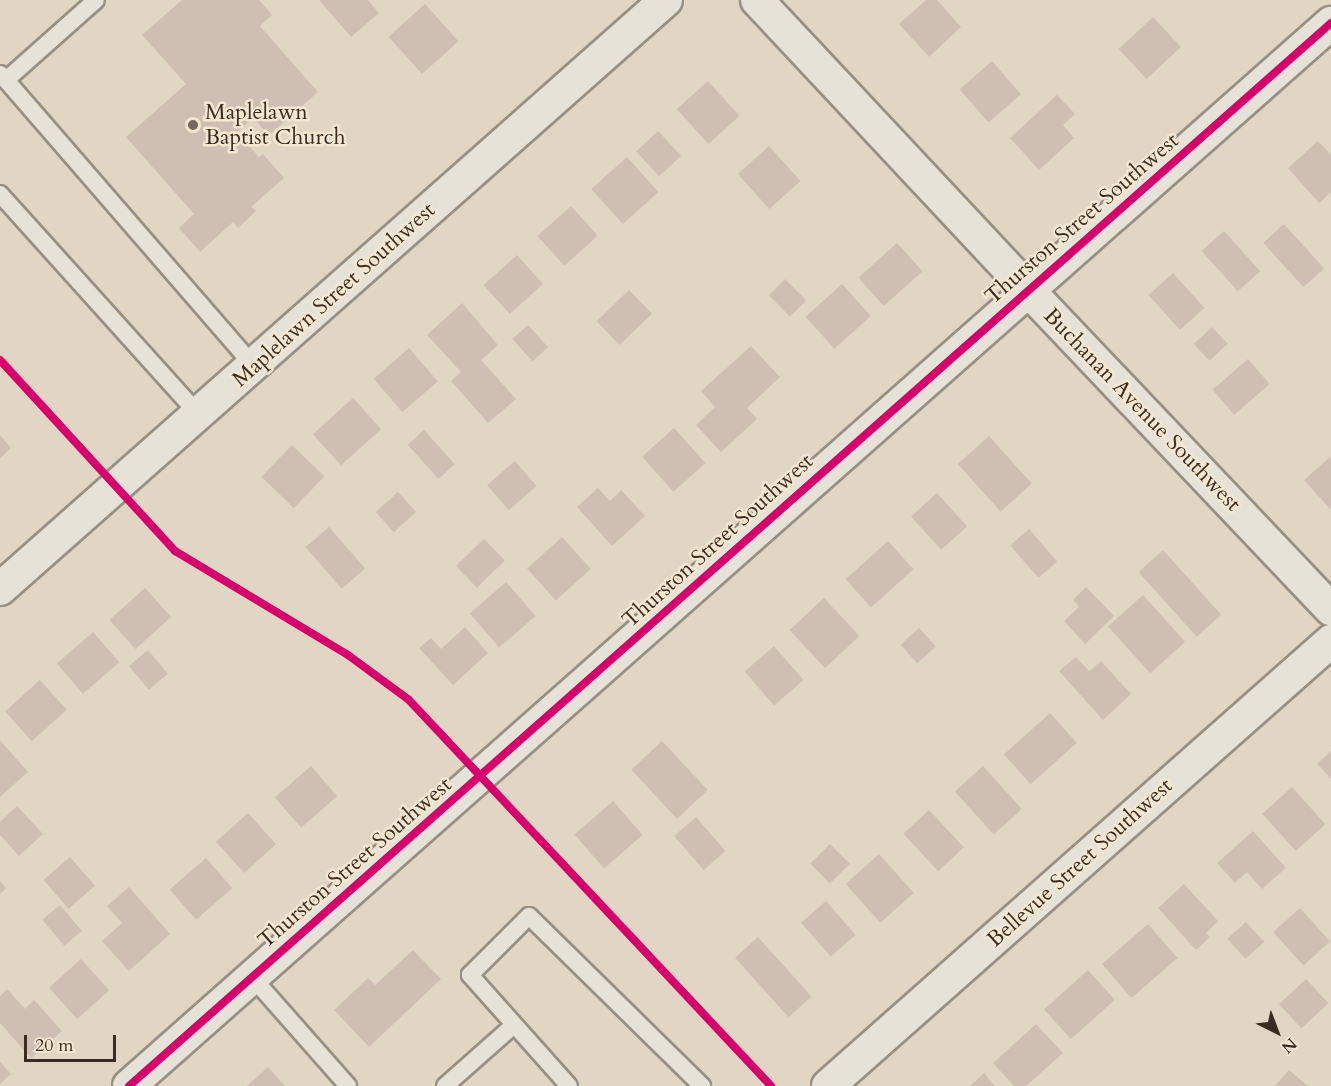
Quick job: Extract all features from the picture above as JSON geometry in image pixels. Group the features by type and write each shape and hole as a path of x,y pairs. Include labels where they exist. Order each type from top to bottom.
{"street":[{"name":"Maplelawn Street Southwest","path":"0,589 199,416 666,0"},
{"name":"Buchanan Avenue Southwest","path":"757,0 1028,291 1331,609"},
{"name":"Thurston Street Southwest","path":"129,1086 1331,23"},
{"name":"Bellevue Street Southwest","path":"828,1086 1331,641"}],"lane":[{"path":"96,0 3,77 254,366"},
{"path":"0,194 199,416"},
{"path":"569,1086 470,975 529,916 702,1086"},
{"path":"252,977 348,1086"},
{"path":"445,1086 514,1024"}],"building":[{"name":"Maplelawn Baptist Church","path":"182,0 259,0 272,15 260,26 318,92 269,135 253,118 237,132 259,157 263,154 284,178 251,207 256,211 238,228 233,222 200,252 179,228 194,214 126,137 186,84 142,35"},
{"path":"319,0 368,0 379,13 351,37"},
{"path":"926,0 937,0 961,27 929,57 899,24"},
{"path":"425,4 458,41 422,74 389,37"},
{"path":"1153,17 1181,47 1147,79 1119,49"},
{"path":"992,61 1021,94 988,122 960,89"},
{"path":"708,81 739,116 708,144 677,109"},
{"path":"1057,95 1075,114 1063,125 1074,138 1039,170 1010,138"},
{"path":"658,131 681,156 659,176 636,151"},
{"path":"1318,141 1331,155 1331,192 1319,203 1288,168"},
{"path":"769,146 800,181 769,209 738,174"},
{"path":"627,157 658,192 623,224 591,189"},
{"path":"571,206 598,236 564,266 538,236"},
{"path":"1284,224 1324,269 1303,287 1263,243"},
{"path":"1224,231 1260,271 1238,291 1202,251"},
{"path":"897,243 922,271 884,306 858,278"},
{"path":"517,255 543,284 510,314 484,285"},
{"path":"1173,273 1204,308 1180,330 1148,295"},
{"path":"785,279 806,300 790,316 769,295"},
{"path":"842,284 871,316 834,349 806,317"},
{"path":"629,290 652,314 620,345 597,321"},
{"path":"462,303 498,345 481,360 516,399 488,423 451,381 461,372 427,335"},
{"path":"528,325 548,347 532,361 512,339"},
{"path":"1212,327 1228,344 1209,361 1194,344"},
{"path":"751,346 780,377 747,408 757,419 721,452 696,425 715,407 701,391"},
{"path":"409,348 438,381 402,412 374,379"},
{"path":"1248,359 1270,384 1234,415 1213,390"},
{"path":"353,398 381,429 341,465 313,434"},
{"path":"674,428 705,463 673,492 642,457"},
{"path":"424,430 455,464 438,479 408,445"},
{"path":"0,435 11,448 0,458"},
{"path":"989,436 1032,484 1001,512 958,464"},
{"path":"292,445 324,476 294,508 261,477"},
{"path":"1331,456 1331,510 1304,480"},
{"path":"515,461 537,486 509,510 487,485"},
{"path":"598,488 610,501 621,490 645,516 612,546 577,507"},
{"path":"398,492 416,512 394,532 376,512"},
{"path":"937,493 967,526 941,550 911,516"},
{"path":"329,527 365,569 342,589 306,547"},
{"path":"1029,529 1057,561 1038,578 1010,545"},
{"path":"562,537 591,569 556,600 527,568"},
{"path":"484,539 505,561 477,588 456,566"},
{"path":"888,541 913,569 871,607 846,579"},
{"path":"1163,550 1221,615 1197,637 1138,572"},
{"path":"506,582 536,616 499,647 470,613"},
{"path":"1086,587 1114,616 1085,644 1064,621 1079,607 1073,600"},
{"path":"145,588 171,617 135,649 109,620"},
{"path":"1143,595 1185,642 1150,673 1108,626"},
{"path":"824,598 859,636 825,668 790,630"},
{"path":"465,627 488,653 453,685 419,648 431,638 441,649"},
{"path":"919,628 936,647 917,663 900,645"},
{"path":"93,632 119,662 83,694 57,663"},
{"path":"774,646 804,680 774,706 745,672"},
{"path":"148,650 168,674 149,690 129,666"},
{"path":"1076,657 1089,671 1101,661 1131,694 1103,720 1059,671"},
{"path":"40,680 67,710 32,741 5,711"},
{"path":"1050,713 1077,743 1031,784 1004,754"},
{"path":"0,740 28,772 0,797"},
{"path":"662,741 708,790 677,819 631,770"},
{"path":"1331,751 1331,779 1317,764"},
{"path":"311,766 337,796 301,828 275,797"},
{"path":"983,766 1022,809 994,835 955,791"},
{"path":"1292,787 1325,824 1296,851 1262,814"},
{"path":"613,801 643,835 604,868 575,834"},
{"path":"17,806 43,834 19,856 0,835 0,822"},
{"path":"929,810 964,847 938,871 903,834"},
{"path":"248,813 276,844 244,873 216,842"},
{"path":"696,817 726,851 704,870 674,836"},
{"path":"1253,831 1286,868 1262,889 1247,872 1235,883 1217,863"},
{"path":"830,844 850,864 830,884 810,864"},
{"path":"879,854 914,893 880,923 846,884"},
{"path":"70,857 95,886 69,909 44,880"},
{"path":"206,858 232,888 196,920 170,889"},
{"path":"0,881 6,888 0,894"},
{"path":"1184,884 1218,921 1206,933 1210,937 1196,950 1158,908"},
{"path":"129,887 170,934 129,971 102,941 122,923 107,906"},
{"path":"826,901 856,935 831,957 801,923"},
{"path":"60,905 82,931 64,946 42,920"},
{"path":"1300,908 1330,941 1303,966 1273,932"},
{"path":"1246,922 1264,942 1245,959 1227,939"},
{"path":"1148,924 1178,958 1131,998 1102,964"},
{"path":"758,937 812,996 788,1017 735,958"},
{"path":"413,950 441,979 369,1047 334,1010 368,978 375,985"},
{"path":"81,959 109,990 77,1019 49,988"},
{"path":"1088,970 1115,1000 1071,1039 1044,1009"},
{"path":"1306,979 1329,1003 1301,1028 1279,1004"},
{"path":"7,989 25,1009 34,1000 62,1031 31,1058 0,1023 0,996"},
{"path":"1036,1024 1063,1053 1026,1086 1014,1086 993,1063"},
{"path":"0,1062 11,1074 0,1084"},
{"path":"268,1067 285,1086 247,1086"},
{"path":"1289,1070 1308,1086 1275,1086"},
{"path":"984,1073 995,1086 970,1086"}],"cycle path":[{"path":"129,1086 1331,23"},
{"path":"0,360 175,551 348,655 408,699 771,1086"}],"place":[{"name":"Maplelawn Baptist Church","path":"193,125"}]}
